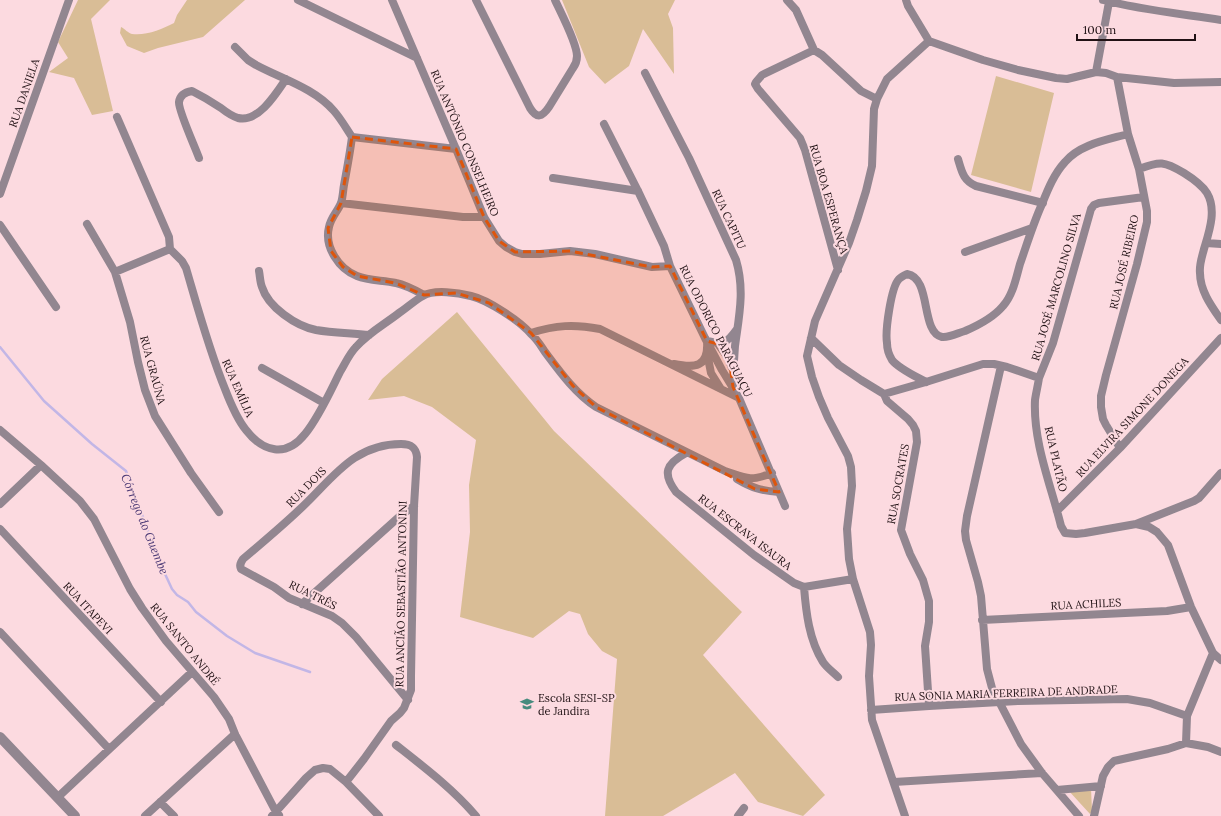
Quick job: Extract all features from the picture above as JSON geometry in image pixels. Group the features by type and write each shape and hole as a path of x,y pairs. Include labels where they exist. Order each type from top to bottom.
{"street":[{"name":"RUA DANIELA","path":"0,194 69,0"},
{"path":"298,0 417,58"},
{"name":"RUA ANTÔNIO CONSELHEIRO","path":"392,0 484,217 498,240 506,247 518,253 540,254 570,251 595,254 652,267 670,266"},
{"path":"476,0 530,108 536,115 542,115 545,113 557,96 577,62 578,57 576,46 555,0"},
{"path":"787,0 798,14 814,50 822,55 861,90 877,99"},
{"path":"906,0 911,13 929,41 1011,68 1067,79 1096,72 1106,73 1117,77 1174,83 1221,82"},
{"path":"1096,72 1106,1 1158,11 1221,20"},
{"path":"905,816 872,720 869,676 871,645 870,632 853,579 849,559 847,530 852,486 851,467 848,456 828,418 812,377 807,356 815,321 838,270 857,220 872,166 874,109 877,99 887,79 929,41"},
{"path":"235,47 248,60 266,71 312,92 326,102 352,136 341,203 332,216 328,228 331,251 343,267 350,273 370,280 407,286 424,295 456,293 473,296 504,312 531,333 585,400 596,407 686,453 725,471 746,478 756,479 772,473"},
{"name":"RUA BOA ESPERANÇA","path":"814,50 762,75 755,84 800,138 805,150 838,270"},
{"name":"RUA CAPITU","path":"645,73 689,158 736,260 740,274 741,288 733,371 733,387"},
{"name":"RUA JOSÉ RIBEIRO","path":"1117,77 1128,134 1139,169 1147,211 1147,222 1101,396 1103,419 1120,448"},
{"path":"199,158 179,103 182,96 186,92 192,91 237,118 246,118 256,114 267,104 286,79"},
{"path":"115,272 170,249 169,237 117,117"},
{"name":"RUA ODORICO PARAGUAÇU","path":"604,124 664,246 670,266 722,370 739,398 785,506"},
{"path":"926,382 893,362 888,352 886,333 889,314 894,290 900,278 908,274 917,279 921,288 930,326 937,335 942,337 947,336 984,322 1004,305 1012,292 1032,228 1055,175 1066,161 1079,151 1090,145 1128,134"},
{"path":"352,136 456,148"},
{"path":"958,159 964,177 968,182 976,186 1043,203"},
{"path":"1139,169 1150,164 1166,163 1187,175 1207,192 1211,201 1211,225 1200,264 1200,279 1210,304 1221,320"},
{"path":"552,178 638,191"},
{"name":"RUA JOSÉ MARCOLINO SILVA","path":"1039,378 1053,343 1091,209 1094,205 1099,203 1144,196"},
{"path":"341,203 463,217 484,217"},
{"path":"0,224 56,307"},
{"name":"RUA GRAÚNA","path":"87,224 115,272 130,322 143,383 154,416 191,473 219,512"},
{"path":"965,252 1032,228"},
{"path":"1206,243 1221,244"},
{"name":"RUA EMÍLIA","path":"170,249 182,261 186,268 214,363 230,402 245,429 254,439 262,446 277,451 286,449 297,443 304,435 316,418 355,347 424,295"},
{"path":"259,271 262,287 268,299 278,310 293,321 316,330 369,335"},
{"path":"531,333 565,325 588,326 600,329 739,398"},
{"path":"722,390 711,373 707,353 707,341 718,344 722,343 728,340 738,328"},
{"path":"811,338 844,369 884,394 983,364 1000,366 1039,378"},
{"name":"RUA ELVIRA SIMONE DONEGA","path":"1057,511 1120,448 1221,338"},
{"path":"718,344 728,358 733,371"},
{"path":"654,357 674,364 696,366 701,362 707,353"},
{"path":"1000,366 966,516 965,531 966,540 980,589 986,669 992,688 1021,744 1042,773 1079,816"},
{"path":"262,368 324,403"},
{"name":"RUA PLATÃO","path":"1039,378 1035,398 1039,445 1057,511 1065,533 1085,533 1136,524 1149,527 1157,532 1168,545 1191,606 1212,653 1221,660"},
{"name":"RUA SOCRATES","path":"884,394 887,401 908,419 916,431 917,442 901,530 904,540 923,580 929,601 929,622 925,646 929,706"},
{"name":"RUA SANTO ANDRÉ","path":"0,430 80,501 94,519 130,589 142,608 166,641 214,697 229,719 235,734 276,815"},
{"name":"RUA DOIS","path":"248,573 241,569 240,564 243,559 300,510 334,475 354,458 374,448 389,445 410,445"},
{"name":"RUA ANCIÃO SEBASTIÃO ANTONINI","path":"346,782 391,721 400,714 408,700 411,690 414,506 417,458 415,449 410,445"},
{"name":"RUA ESCRAVA ISAURA","path":"686,453 680,456 673,463 669,468 667,475 669,483 676,492 754,555 794,583 804,587"},
{"path":"0,504 41,465"},
{"path":"725,471 756,489 765,492 779,492"},
{"path":"1136,524 1199,498 1221,473"},
{"path":"302,604 395,520 414,506"},
{"name":"RUA ITAPEVI","path":"0,529 160,702"},
{"name":"RUA TRÊS","path":"248,573 267,583 289,598 332,616 342,623 349,629 408,700"},
{"path":"838,677 823,663 811,634 804,587 853,579"},
{"name":"RUA ACHILES","path":"982,620 1167,611 1191,606"},
{"path":"0,632 109,750"},
{"path":"1186,743 1187,716 1212,653"},
{"path":"58,797 192,672"},
{"name":"RUA SONIA MARIA FERREIRA DE ANDRADE","path":"871,710 999,702 1126,699 1150,703 1187,716"},
{"path":"145,816 235,734"},
{"path":"0,737 75,816"},
{"path":"1094,816 1103,776 1108,767 1114,761 1168,749 1186,743 1208,747 1221,752"},
{"path":"396,745 427,768 465,803 476,816"},
{"path":"276,815 306,778 316,770 323,768 330,769 346,782 379,816"},
{"path":"894,782 1042,773"},
{"path":"1057,790 1101,786"},
{"path":"160,802 174,816"},
{"path":"738,816 744,808"}],"highlighted area":[{"path":"352,137 456,149 484,217 499,241 515,252 570,251 652,267 670,266 707,341 718,344 730,363 733,387 779,492 755,489 596,407 573,386 531,333 489,303 456,293 424,295 395,283 357,276 343,267 331,251 328,228 341,203"}],"shaded area":[{"path":"78,0 110,0 91,19 113,111 92,115 74,78 49,72 68,58 58,42"},
{"path":"187,0 245,0 203,37 144,53 127,46 120,33 121,27 132,34 154,32 164,28 174,23 177,15"},
{"path":"562,0 675,0 668,14 673,28 674,74 643,29 629,66 605,84 589,67"},
{"path":"996,76 1054,93 1031,192 971,175"},
{"path":"457,312 554,431 742,612 703,655 825,795 803,816 758,802 735,773 663,816 605,816 617,659 602,651 588,634 580,614 569,611 533,638 460,617 470,532 469,485 476,440 432,407 404,396 368,400 382,379"},
{"path":"1091,788 1092,811 1090,814 1068,790"}],"waterway":[{"name":"Córrego do Guembe","path":"0,347 44,401 92,444 126,471 159,561 172,589 177,595 188,602 196,612 227,636 255,653 310,672"}],"place":[{"name":"Escola SESI-SP de Jandira","path":"527,704"}]}
